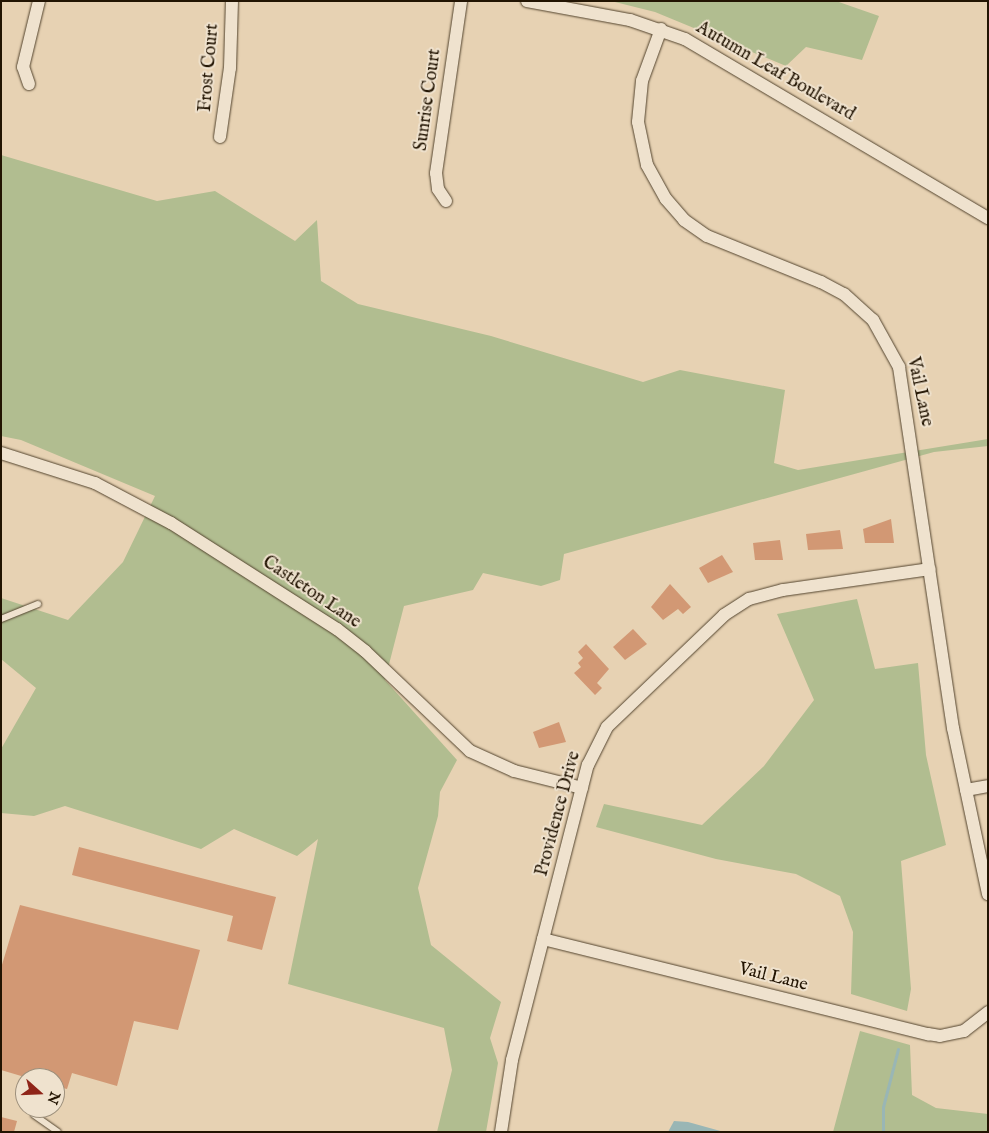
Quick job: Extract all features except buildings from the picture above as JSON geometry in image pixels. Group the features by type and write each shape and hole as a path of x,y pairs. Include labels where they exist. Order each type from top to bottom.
{"street":[{"path":"29,84 23,68 39,1"},
{"name":"Frost Court","path":"220,137 230,68 232,1"},
{"name":"Sunrise Court","path":"446,201 438,189 436,173 461,1"},
{"name":"Autumn Leaf Boulevard","path":"527,1 609,15 661,29 705,49 988,218"},
{"name":"Vail Lane","path":"661,29 642,81 638,108 641,144 653,178 674,210 695,228 722,244 833,288 864,310 881,330 903,380 953,728 988,894"},
{"name":"Castleton Lane","path":"1,452 95,483 171,523 337,629 365,651 470,751 514,771 582,788"},
{"name":"Providence Drive","path":"501,1132 510,1070 582,788 593,752 607,727 724,615 749,599 783,590 930,569"},
{"path":"966,790 988,786"},
{"name":"Vail Lane","path":"543,939 928,1034 946,1035 964,1031 988,1012"}],"lane":[{"path":"1,619 38,604"},
{"path":"38,1118 58,1132"}],"green space":[{"path":"611,1 836,1 879,16 862,60 806,47 786,66 655,12"},
{"path":"1,155 157,201 215,191 295,241 317,220 321,281 358,304 491,336 643,382 680,370 785,390 774,463 798,470 988,439 988,446 934,452 564,554 560,580 541,586 483,573 473,590 404,606 385,680 457,760 440,792 438,816 418,888 431,945 501,1002 490,1038 498,1063 486,1132 437,1132 452,1070 444,1028 288,984 318,839 297,856 234,829 201,849 65,806 34,816 1,813 1,749 36,688 1,659 1,598 68,620 123,562 155,496 21,440 1,436"},
{"path":"857,599 875,669 918,663 926,755 946,845 901,861 911,989 907,1011 851,994 853,932 840,896 796,874 716,859 596,827 604,804 702,825 764,766 814,700 777,614"},
{"path":"860,1031 910,1045 912,1095 936,1108 988,1114 988,1132 833,1132"}],"water":[{"path":"674,1121 688,1122 724,1132 668,1132"}],"waterway":[{"path":"883,1132 883,1107 898,1049"}]}
